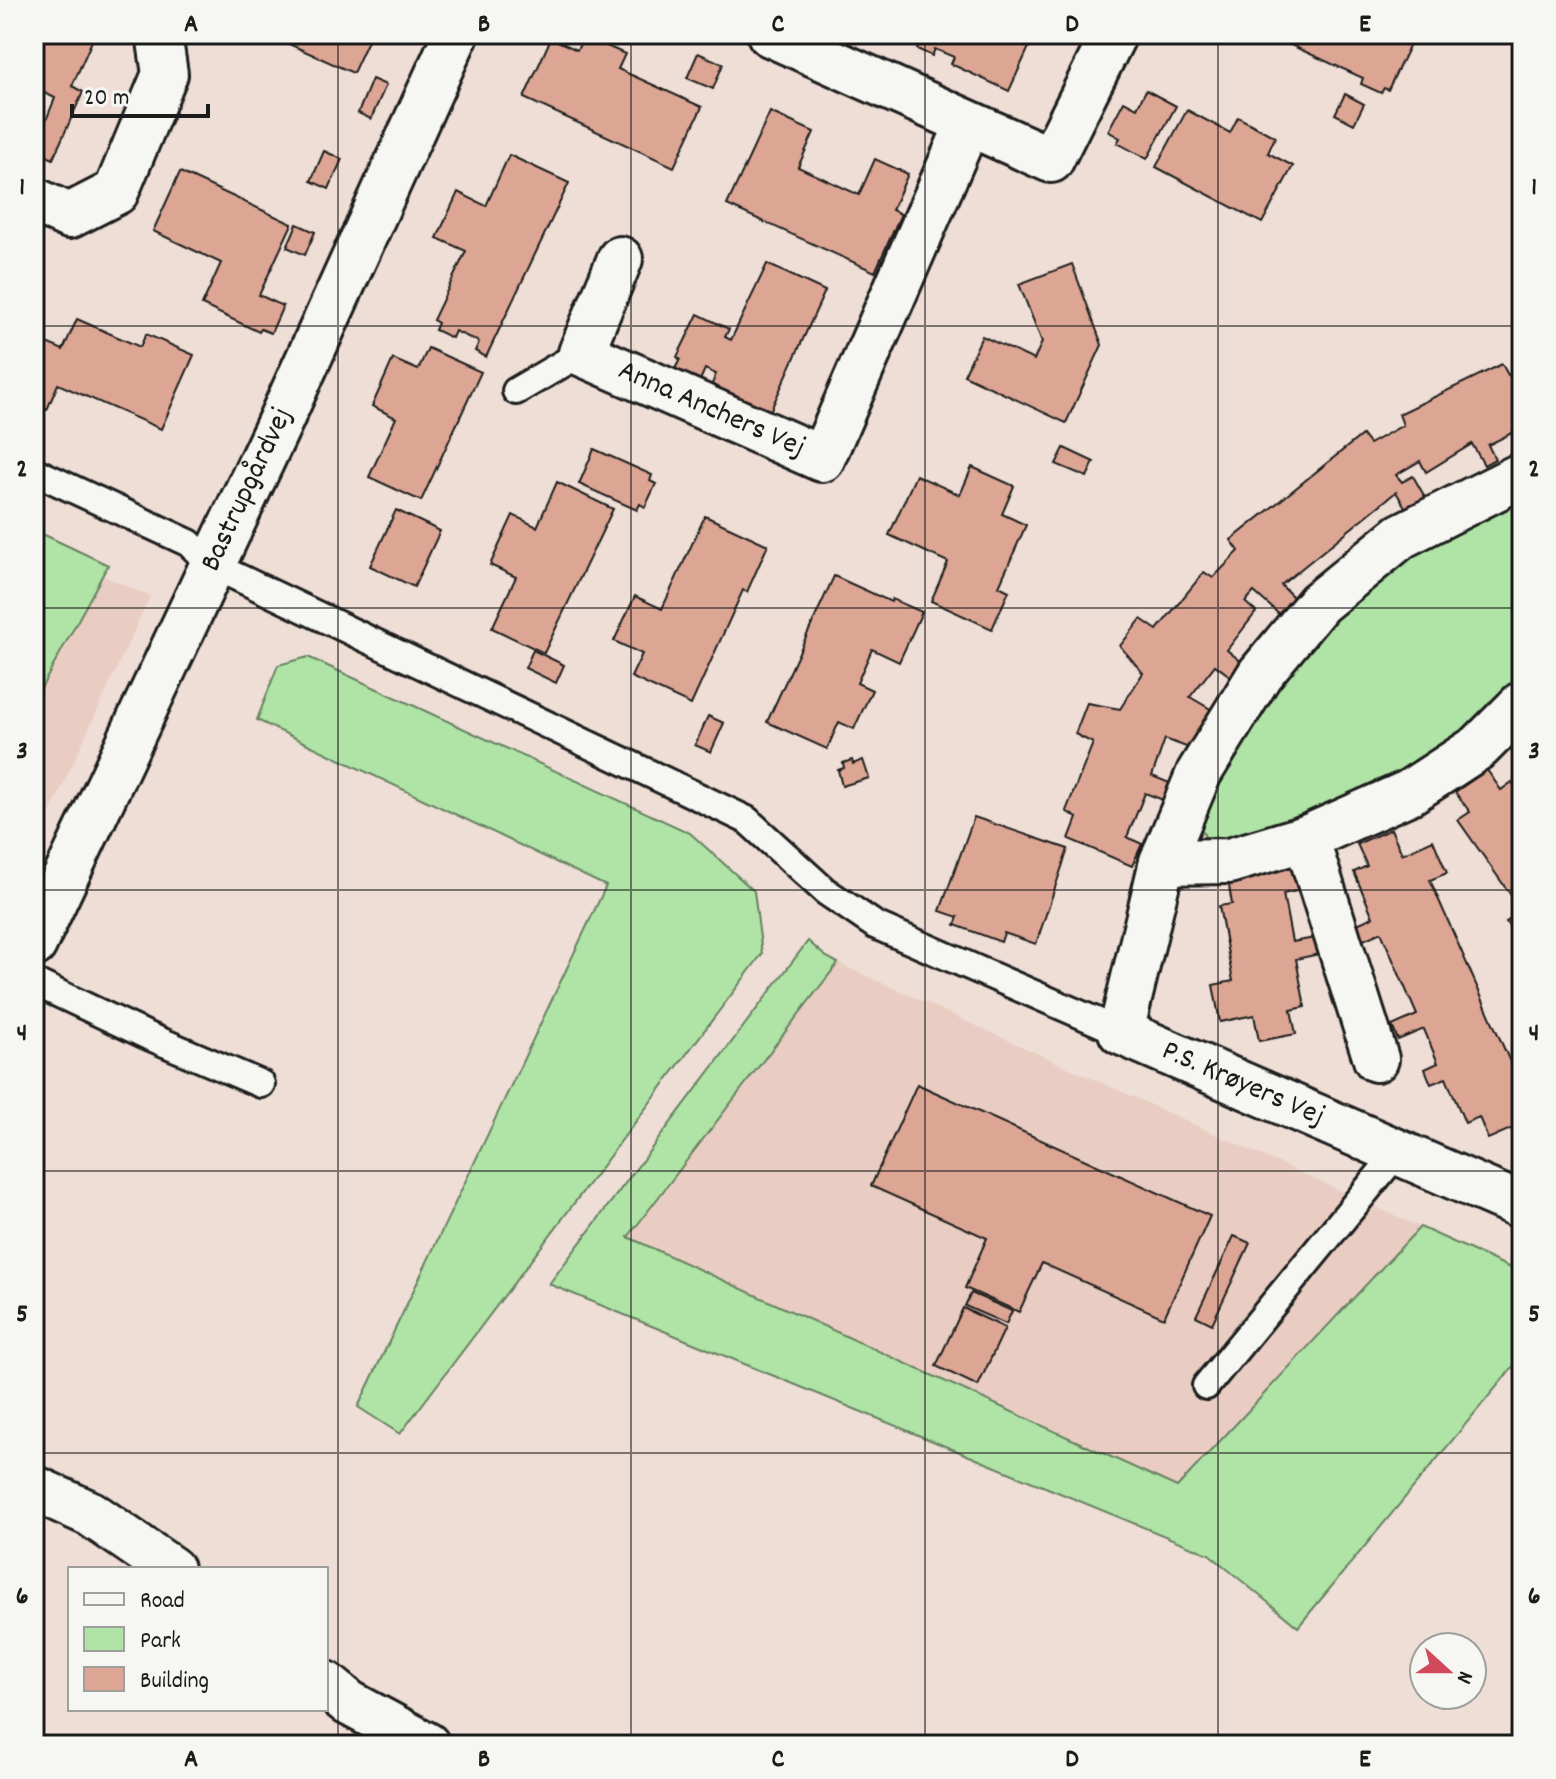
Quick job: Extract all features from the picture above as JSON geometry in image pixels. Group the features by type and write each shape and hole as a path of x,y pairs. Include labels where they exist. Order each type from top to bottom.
{"street":[{"path":"34,200 69,216 116,192 165,74 159,34"},
{"name":"Bastrupgårdvej","path":"34,944 456,34"},
{"path":"770,34 1051,160 1114,34"},
{"name":"Anna Anchers Vej","path":"620,259 581,353 822,459 968,124"},
{"path":"1121,1032 1162,862 1199,773 1260,674 1319,603 1401,536 1522,475"},
{"path":"1162,862 1229,861 1306,838 1410,792 1516,723"},
{"path":"1306,838 1376,1059"},
{"name":"P.S. Krøyers Vej","path":"1121,1032 1522,1206"},
{"path":"34,1488 91,1514 168,1567"},
{"path":"328,1686 349,1703 427,1745"}],"lane":[{"path":"516,391 581,353"},
{"path":"34,471 189,543 212,565 747,820 825,891 875,925 1121,1032"},
{"path":"34,982 146,1035 261,1084"},
{"path":"1206,1386 1397,1153"}],"shaded area":[{"path":"34,546 150,596 34,848"},
{"path":"838,963 1420,1227 1177,1487 628,1236"}],"green space":[{"path":"1522,486 1522,690 1422,765 1304,821 1208,842 1193,814 1295,642 1409,545"},
{"path":"34,530 108,565 38,694 34,692"},
{"path":"308,657 690,833 754,891 762,954 400,1434 358,1407 606,886 257,720 278,665"},
{"path":"808,941 838,963 628,1237 1177,1487 1420,1227 1522,1273 1522,1356 1298,1627 1209,1554 549,1284"}],"building":[{"path":"34,34 95,34 72,86 83,92 53,159 34,150 55,98 34,88"},
{"path":"267,34 371,34 353,73"},
{"path":"918,34 1035,34 1009,91 951,64 954,57 935,49 932,56 917,49 921,42 915,39"},
{"path":"1272,34 1389,34 1410,44 1388,90 1384,88 1381,93 1361,84 1363,78"},
{"path":"584,36 625,54 618,69 702,107 674,167 524,98 551,38 577,50"},
{"path":"698,53 723,64 713,89 687,78"},
{"path":"372,79 386,85 371,119 358,113"},
{"path":"1146,90 1176,106 1147,159 1117,143 1120,138 1108,131 1124,101 1137,108"},
{"path":"1345,94 1364,104 1354,124 1335,114"},
{"path":"1187,110 1230,133 1238,117 1275,137 1268,153 1293,166 1262,223 1156,167"},
{"path":"770,112 814,132 798,167 859,195 875,159 908,174 892,210 901,214 875,272 727,205"},
{"path":"324,151 342,159 329,189 311,181"},
{"path":"509,155 569,183 486,357 475,351 479,342 455,331 452,338 435,330 438,323 433,320 466,251 437,238 458,192 486,206"},
{"path":"180,172 292,224 259,295 283,306 271,333 261,329 259,332 202,305 221,263 153,231"},
{"path":"297,224 315,232 305,255 287,247"},
{"path":"767,264 825,291 768,416 710,389 716,374 705,369 698,385 673,373 680,359 677,357 698,314 729,329 725,337 731,340"},
{"path":"1072,264 1102,345 1066,423 964,375 982,336 1034,360 1042,342 1019,284"},
{"path":"77,319 140,347 146,334 194,355 161,429 58,384 47,410 34,404 34,346 37,339 63,350"},
{"path":"428,348 481,372 421,501 369,477 396,418 372,406 393,359 418,370"},
{"path":"1502,364 1508,375 1522,370 1522,428 1488,445 1495,459 1484,465 1472,444 1426,472 1420,461 1396,475 1402,482 1413,476 1430,506 1411,517 1396,492 1281,585 1301,605 1287,621 1254,592 1245,602 1256,612 1227,650 1249,668 1238,682 1215,665 1190,697 1217,713 1197,751 1165,739 1152,776 1177,786 1171,803 1145,793 1127,837 1142,844 1132,866 1069,839 1077,818 1066,811 1093,743 1075,734 1087,703 1120,709 1143,673 1120,646 1141,619 1157,630 1204,572 1213,578 1239,551 1231,540 1362,435 1369,444 1403,425 1399,414"},
{"path":"1064,448 1094,462 1087,477 1056,464"},
{"path":"594,449 652,475 650,481 656,484 645,507 640,504 637,510 579,484"},
{"path":"972,467 1014,486 1002,514 1026,525 999,586 1009,591 992,629 931,601 948,562 889,535 916,475 960,495"},
{"path":"557,482 613,509 544,653 492,628 516,577 490,565 513,515 537,527"},
{"path":"396,510 440,531 414,587 370,566"},
{"path":"705,516 768,545 747,592 743,590 691,705 631,677 642,654 614,641 635,596 662,609"},
{"path":"834,576 891,602 892,599 922,612 899,662 872,649 857,683 872,690 854,729 839,722 827,749 767,722"},
{"path":"533,650 564,665 556,683 525,668"},
{"path":"708,716 724,723 711,752 695,745"},
{"path":"852,760 853,764 863,760 869,778 842,786 838,770 844,768 843,763"},
{"path":"1487,770 1501,790 1512,782 1522,797 1522,911 1458,820 1470,812 1455,792"},
{"path":"974,817 1068,849 1036,944 1004,933 1001,942 955,925 958,917 940,911"},
{"path":"1391,829 1402,854 1433,840 1447,873 1430,880 1522,1089 1522,1098 1514,1102 1522,1124 1488,1139 1479,1117 1465,1123 1446,1078 1431,1084 1425,1069 1438,1063 1424,1029 1398,1040 1392,1026 1417,1015 1381,932 1355,944 1348,928 1373,917 1354,872 1367,866 1357,844"},
{"path":"1296,867 1301,890 1283,894 1292,942 1321,937 1324,953 1296,959 1305,1007 1291,1010 1296,1034 1259,1041 1254,1015 1220,1022 1213,985 1233,981 1219,906 1232,904 1228,880"},
{"path":"1522,911 1522,945 1506,922"},
{"path":"917,1084 1210,1216 1164,1318 1042,1263 1019,1312 965,1288 987,1238 871,1186"},
{"path":"1234,1236 1250,1243 1212,1324 1196,1316"},
{"path":"971,1293 1012,1311 1006,1324 965,1306"},
{"path":"963,1308 1005,1328 978,1386 936,1366"}]}
